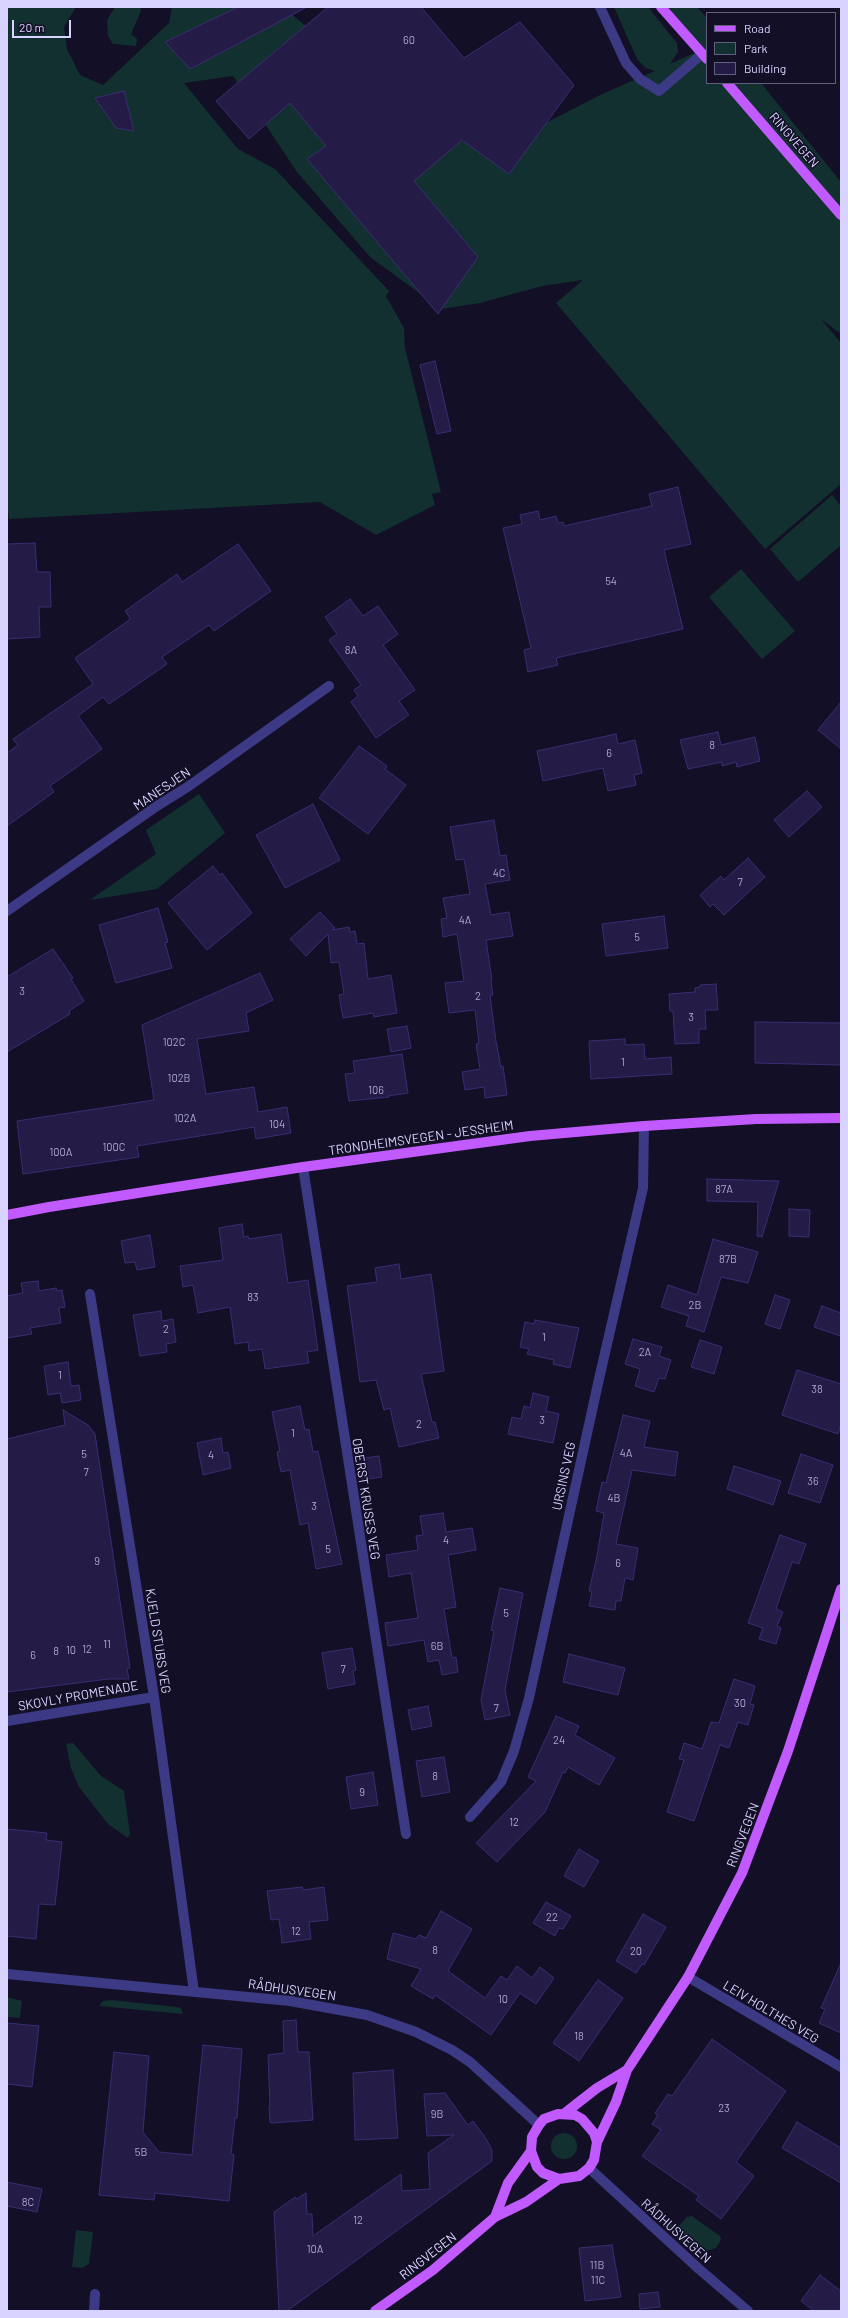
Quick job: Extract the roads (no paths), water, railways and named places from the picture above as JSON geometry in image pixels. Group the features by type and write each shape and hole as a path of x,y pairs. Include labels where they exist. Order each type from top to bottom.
{"main road":[{"path":"661,7 704,57"},
{"name":"RINGVEGEN","path":"728,84 841,215"},
{"name":"TRONDHEIMSVEGEN - JESSHEIM","path":"7,1215 303,1167 530,1136 644,1126 756,1119 841,1118"},
{"name":"RINGVEGEN","path":"375,2311 433,2270 495,2217 526,2202 559,2180 573,2178 589,2168 596,2155 597,2142 616,2102 627,2070 688,1977 719,1922 745,1866 788,1752 841,1589"},
{"name":"RINGVEGEN","path":"495,2217 508,2183 531,2150 532,2137 538,2125 551,2116 566,2113 596,2088 627,2070"},
{"path":"566,2113 582,2119 594,2133 597,2142"},
{"path":"531,2150 533,2159 540,2170 559,2180"}],"street":[{"path":"600,7 626,63 640,79 658,91 704,57"},
{"name":"MANESJEN","path":"7,911 157,806 189,786 330,686"},
{"name":"URSINS VEG","path":"470,1817 501,1782 514,1751 529,1698 598,1378 643,1188 644,1126"},
{"name":"OBERST KRUSES VEG","path":"303,1167 406,1834"},
{"name":"KJELD STUBS VEG","path":"90,1294 154,1697 194,1992"},
{"name":"SKOVLY PROMENADE","path":"7,1721 154,1697"},
{"name":"RÅDHUSVEGEN","path":"7,1974 290,2001 367,2015 395,2023 440,2043 470,2062 538,2125"},
{"name":"LEIV HOLTHES VEG","path":"688,1977 841,2067"},
{"name":"RÅDHUSVEGEN","path":"589,2168 698,2269 748,2311"},
{"path":"94,2311 95,2294"}]}
